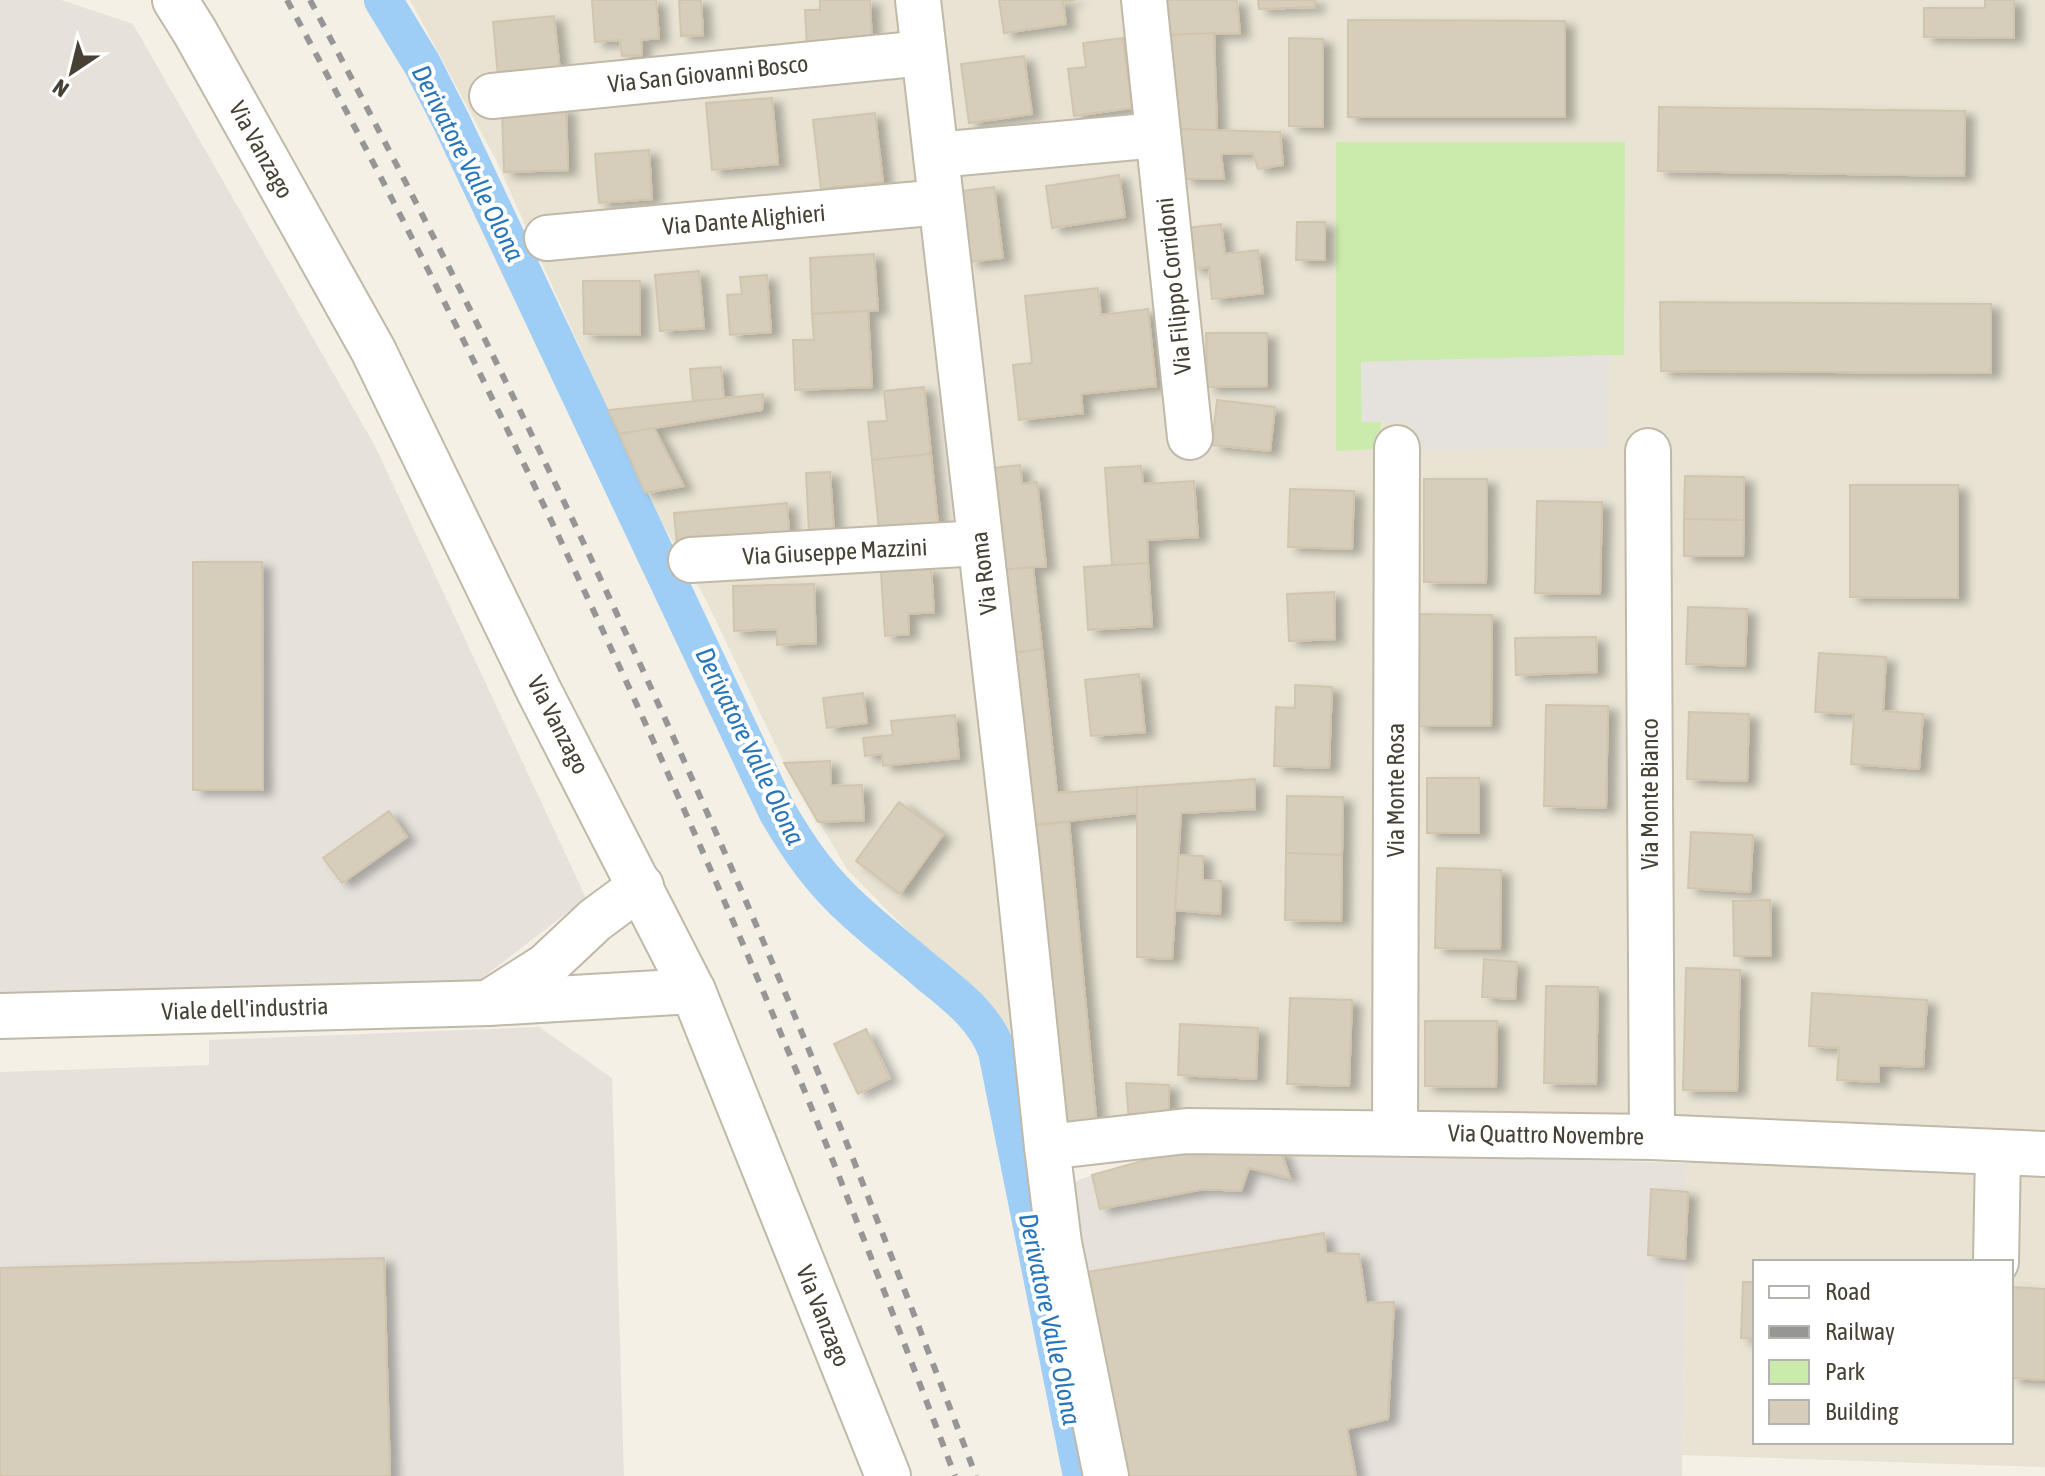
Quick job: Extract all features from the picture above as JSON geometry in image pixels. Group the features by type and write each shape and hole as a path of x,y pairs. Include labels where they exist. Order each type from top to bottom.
{"street":[{"name":"Via Vanzago","path":"175,0 373,350 539,691 693,991 888,1476"},
{"name":"Via Roma","path":"918,0 1059,1243 1106,1476"},
{"name":"Via Filippo Corridoni","path":"1144,0 1190,437"},
{"name":"Via San Giovanni Bosco","path":"492,96 924,53"},
{"path":"936,155 1158,135"},
{"name":"Via Dante Alighieri","path":"547,238 941,202"},
{"name":"Via Monte Rosa","path":"1395,1133 1397,448"},
{"name":"Via Monte Bianco","path":"1648,451 1652,1137"},
{"name":"Via Giuseppe Mazzini","path":"691,560 980,543"},
{"path":"489,1003 546,966 595,920 641,886"},
{"name":"Viale dell'industria","path":"0,1016 489,1003 693,991"},
{"name":"Via Quattro Novembre","path":"1047,1147 1187,1131 1652,1137 2045,1154"},
{"path":"1996,1260 1998,1152"}],"shaded area":[{"path":"0,0 61,0 133,24 375,446 586,898 476,983 0,995"},
{"path":"410,0 2045,0 2045,1136 1023,1132 1001,1026 847,869 784,763 705,598 645,493 496,160"},
{"path":"1609,355 1607,448 1413,449 1411,422 1362,422 1361,362"},
{"path":"539,1027 612,1078 624,1476 0,1476 0,1072 209,1065 209,1040"},
{"path":"1185,1149 1687,1163 1682,1476 1128,1476 1067,1185"},
{"path":"1695,1151 2045,1167 2045,1467 1682,1455 1687,1163"}],"green space":[{"path":"1336,142 1625,142 1624,355 1361,362 1362,422 1381,422 1380,449 1336,451"}],"building":[{"path":"592,0 656,0 659,38 641,40 642,55 622,56 620,40 595,42"},
{"path":"679,0 701,0 703,35 681,36"},
{"path":"820,0 870,0 872,44 807,48 805,10 820,10"},
{"path":"999,0 1075,0 1063,2 1066,24 1004,33"},
{"path":"1166,0 1237,0 1240,33 1168,35"},
{"path":"1258,0 1315,0 1315,7 1259,9"},
{"path":"1985,0 2014,0 2014,38 1924,37 1924,8 1985,8"},
{"path":"554,16 560,71 498,77 493,22"},
{"path":"1348,20 1565,21 1565,117 1348,117"},
{"path":"1214,33 1217,131 1179,129 1168,35"},
{"path":"1123,38 1132,108 1074,116 1068,69 1086,67 1083,43"},
{"path":"1289,38 1323,39 1323,127 1289,126"},
{"path":"1024,56 1032,114 969,123 961,64"},
{"path":"772,98 778,164 712,170 706,103"},
{"path":"1659,107 1965,111 1964,176 1658,171"},
{"path":"566,108 568,170 504,172 502,109"},
{"path":"875,113 883,182 821,189 813,120"},
{"path":"1179,129 1280,132 1283,165 1258,169 1253,153 1221,154 1224,179 1184,179"},
{"path":"649,150 652,199 599,203 595,154"},
{"path":"1119,175 1125,217 1052,228 1046,186"},
{"path":"994,187 1003,258 970,262 961,191"},
{"path":"1297,222 1325,222 1325,260 1296,260"},
{"path":"1221,224 1225,254 1258,250 1263,293 1212,299 1209,267 1192,268 1187,228"},
{"path":"874,254 878,310 812,314 810,258"},
{"path":"699,271 704,328 660,331 655,275"},
{"path":"767,275 771,332 730,335 727,295 742,294 740,277"},
{"path":"583,281 640,281 640,335 584,334"},
{"path":"1098,288 1101,315 1148,309 1156,386 1081,394 1083,413 1019,420 1013,365 1032,363 1025,296"},
{"path":"1660,302 1991,304 1991,373 1661,371"},
{"path":"868,311 872,387 795,390 793,340 814,340 812,314"},
{"path":"1206,333 1267,333 1267,386 1207,387"},
{"path":"721,367 724,399 693,401 690,369"},
{"path":"924,387 931,454 872,460 868,422 887,421 884,391"},
{"path":"763,394 762,410 619,434 608,410"},
{"path":"1217,400 1275,407 1270,451 1212,445"},
{"path":"654,428 684,486 645,493 619,434"},
{"path":"931,454 938,524 879,529 872,460"},
{"path":"1020,465 1022,484 1037,482 1046,566 1003,570 993,468"},
{"path":"1141,466 1143,484 1194,481 1198,537 1147,540 1148,563 1112,565 1105,468"},
{"path":"830,472 834,533 809,534 806,473"},
{"path":"1685,476 1744,477 1744,520 1684,519"},
{"path":"1424,479 1487,479 1486,583 1424,582"},
{"path":"1850,485 1958,485 1958,598 1850,597"},
{"path":"1290,489 1354,491 1352,549 1288,547"},
{"path":"1537,501 1602,502 1600,594 1535,593"},
{"path":"787,503 789,534 677,545 674,513"},
{"path":"1684,519 1744,520 1743,556 1684,556"},
{"path":"193,562 262,562 263,790 193,790"},
{"path":"1148,563 1152,626 1088,630 1084,567"},
{"path":"1033,567 1042,649 1012,653 1003,570"},
{"path":"931,568 934,612 908,614 909,634 885,636 881,572"},
{"path":"814,584 816,643 777,645 777,629 734,631 733,586"},
{"path":"1334,592 1335,639 1289,641 1287,594"},
{"path":"1688,607 1747,609 1745,666 1686,664"},
{"path":"1417,614 1492,615 1491,726 1417,726"},
{"path":"1596,637 1597,672 1516,675 1515,638"},
{"path":"1042,649 1057,793 1137,787 1137,813 1034,825 1012,653"},
{"path":"1819,653 1886,657 1883,711 1923,714 1919,769 1851,764 1854,714 1815,712"},
{"path":"1139,674 1145,732 1091,736 1085,680"},
{"path":"1295,685 1332,687 1329,768 1274,766 1276,707 1295,708"},
{"path":"863,693 867,723 827,728 823,698"},
{"path":"1546,705 1608,706 1606,808 1544,806"},
{"path":"1689,712 1749,714 1747,781 1687,779"},
{"path":"955,715 959,758 883,766 882,754 865,756 863,738 893,735 891,721"},
{"path":"830,761 831,786 862,785 864,820 818,822 784,763"},
{"path":"1427,778 1479,778 1479,833 1427,833"},
{"path":"1255,779 1255,809 1181,813 1172,959 1137,957 1137,787"},
{"path":"1287,796 1343,797 1342,855 1286,853"},
{"path":"899,802 943,835 900,894 856,861"},
{"path":"389,811 407,837 342,883 323,858"},
{"path":"1069,822 1097,1127 1062,1130 1034,825"},
{"path":"1691,832 1753,835 1750,892 1688,888"},
{"path":"1286,853 1342,855 1341,921 1285,920"},
{"path":"1179,855 1203,856 1203,880 1221,881 1220,914 1175,910"},
{"path":"1437,868 1501,870 1500,949 1435,948"},
{"path":"1770,900 1771,956 1734,956 1733,901"},
{"path":"1484,959 1517,962 1515,999 1482,997"},
{"path":"1686,968 1740,970 1737,1091 1683,1090"},
{"path":"1546,986 1598,987 1596,1084 1544,1083"},
{"path":"1812,993 1927,1000 1923,1067 1879,1065 1879,1082 1837,1080 1839,1048 1809,1046"},
{"path":"1290,998 1352,1000 1349,1086 1287,1084"},
{"path":"1425,1021 1497,1021 1496,1087 1425,1086"},
{"path":"1180,1024 1258,1028 1256,1079 1178,1075"},
{"path":"866,1029 890,1078 858,1094 834,1044"},
{"path":"1126,1083 1169,1085 1169,1115 1129,1121"},
{"path":"1185,1149 1281,1151 1290,1178 1249,1168 1241,1191 1204,1189 1100,1209 1092,1175"},
{"path":"1651,1189 1688,1192 1685,1259 1648,1255"},
{"path":"1324,1233 1326,1253 1359,1254 1366,1303 1394,1302 1388,1419 1347,1429 1356,1476 1128,1476 1081,1273"},
{"path":"384,1258 390,1476 0,1476 0,1268"},
{"path":"1743,1282 1753,1282 1753,1339 1741,1338"},
{"path":"2013,1287 2045,1289 2045,1380 2013,1378"}],"waterway":[{"name":"Derivatore Valle Olona","path":"383,0 422,64 452,123 777,811 822,878 866,921 959,999 985,1027 997,1051 1082,1476"}],"railway":[{"path":"287,0 475,364 650,734 786,1045 955,1476"},
{"path":"310,0 496,361 669,728 804,1038 976,1476"}]}
